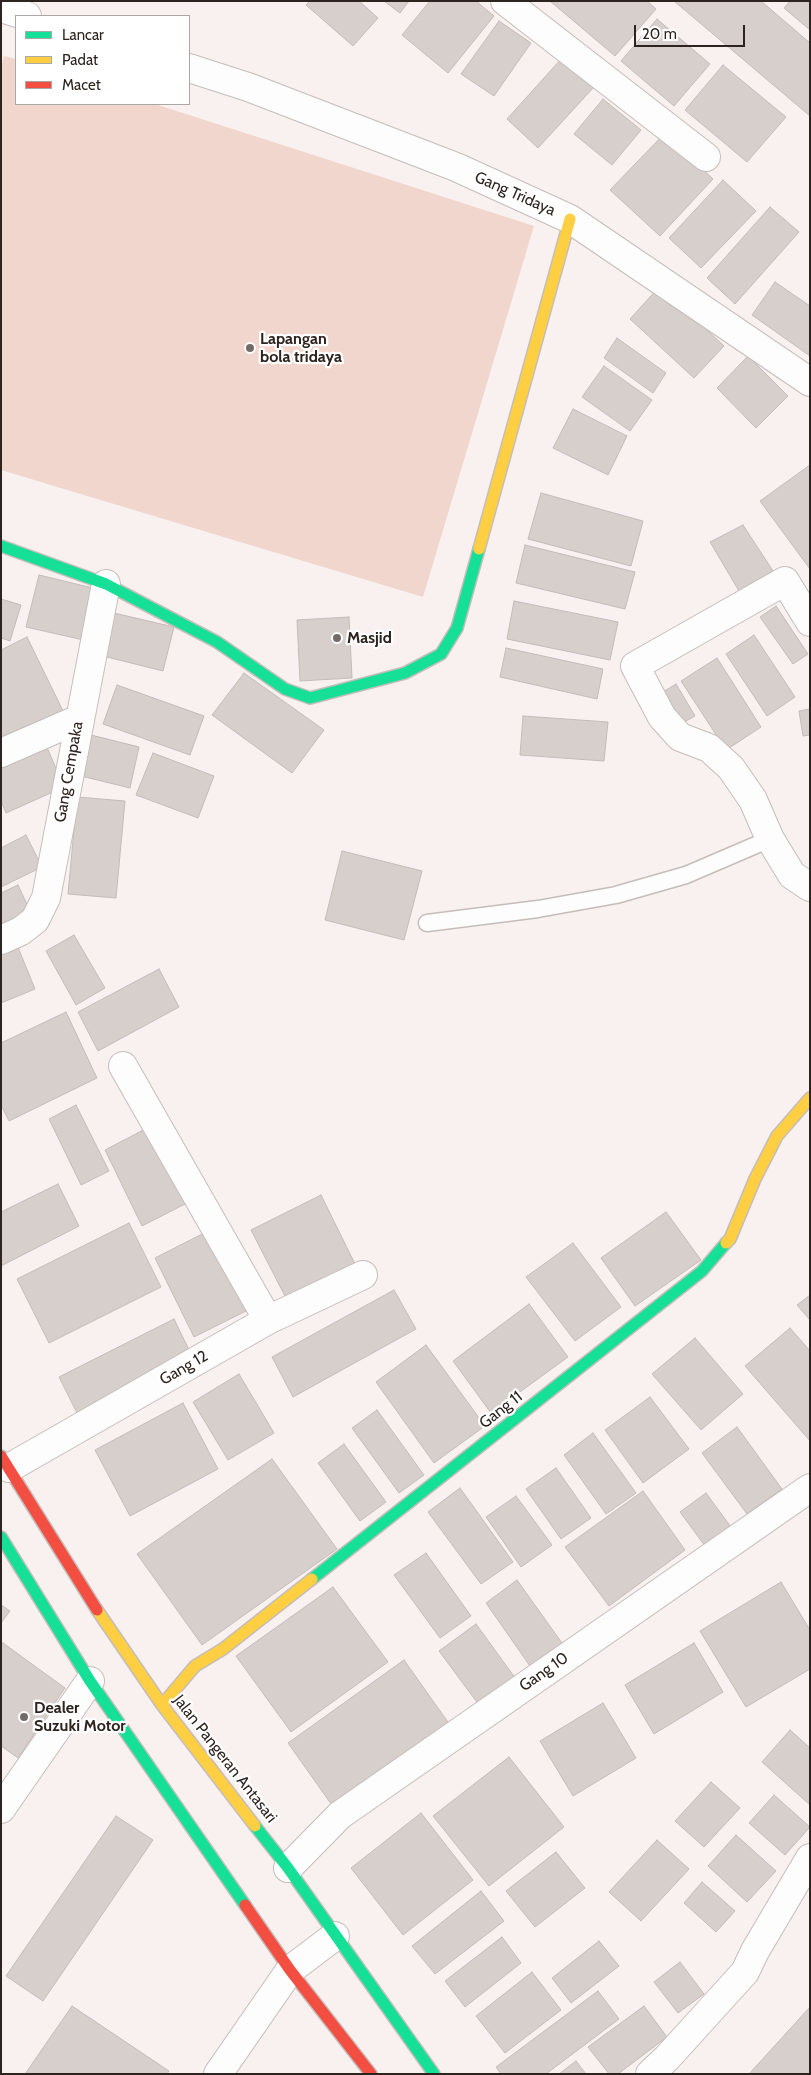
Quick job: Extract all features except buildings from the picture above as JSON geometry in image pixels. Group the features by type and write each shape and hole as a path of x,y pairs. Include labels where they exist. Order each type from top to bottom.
{"main road":[{"path":"1,546 106,584 217,642 285,688 310,698 405,674 441,654 457,628 570,219"},
{"name":"Gang 11","path":"162,1705 195,1666 223,1649 702,1270 730,1239 755,1179 777,1136 810,1098"},
{"name":"Jalan Pangeran Antasari","path":"5,1462 81,1586 162,1705 288,1868 434,2074"},
{"path":"1,1537 90,1681 290,1970 371,2074"}],"street":[{"path":"505,1 706,157"},
{"path":"1,8 24,15"},
{"name":"Gang Tridaya","path":"190,68 248,87 456,167 570,219 810,382"},
{"path":"810,622 785,581 635,666 662,717 680,737 709,748 731,768 753,800 770,838 792,875 810,886"},
{"name":"Gang Cempaka","path":"1,940 21,931 35,920 46,898 106,584"},
{"path":"1,753 79,720"},
{"path":"123,1066 268,1320"},
{"name":"Gang 12","path":"5,1462 268,1320 363,1275"},
{"name":"Gang 10","path":"288,1868 347,1810 810,1488"},
{"path":"1,1809 90,1681"},
{"path":"650,2074 667,2058 745,1972 755,1950 810,1858"},
{"path":"218,2074 290,1970 335,1936"}],"lane":[{"path":"427,923 538,909 616,895 686,875 770,838"}],"shaded area":[{"name":"Lapangan bola tridaya","path":"4,56 15,59 15,105 158,105 534,226 423,597 1,470 1,67"}],"traffic: fast":[{"path":"1,546 106,584 217,642 285,689 310,698 405,673 441,654 457,628 479,549"},
{"path":"312,1579 702,1271 726,1243"},
{"path":"1,1537 90,1681 245,1905"},
{"path":"255,1826 288,1868 434,2074"}],"traffic: slow":[{"path":"479,549 570,219"},
{"path":"726,1243 730,1239 755,1179 777,1136 810,1098"},
{"path":"162,1705 195,1666 223,1649 312,1579"},
{"path":"97,1610 162,1705 255,1826"}],"traffic: jam":[{"path":"1,1456 97,1610"},
{"path":"245,1905 290,1970 371,2074"}],"place":[{"name":"Lapangan bola tridaya","path":"250,348"},
{"name":"Masjid","path":"337,638"},
{"name":"Dealer Suzuki Motor","path":"24,1717"}]}
